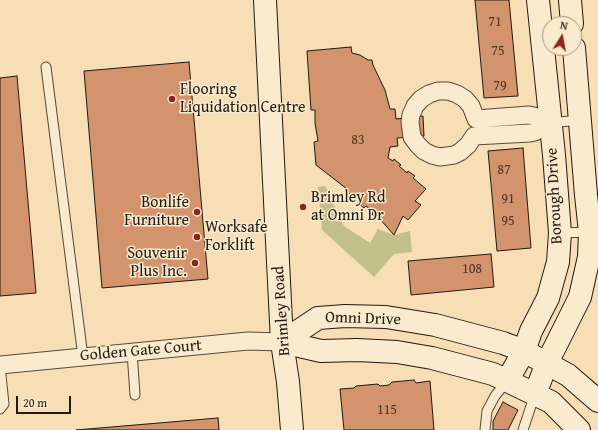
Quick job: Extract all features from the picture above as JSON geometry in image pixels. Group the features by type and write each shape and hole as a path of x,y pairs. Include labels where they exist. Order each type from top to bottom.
{"street":[{"name":"Brimley Road","path":"265,0 282,342 288,382 292,430"},
{"name":"Borough Drive","path":"521,387 524,351 531,331 548,298 558,262 560,233 547,123 538,0"},
{"path":"570,0 571,16"},
{"name":"Borough Drive","path":"521,387 547,363 580,297 596,232 580,120 575,56"},
{"path":"438,91 448,91 465,99 471,106 476,119 529,115 547,123 535,132 530,133 474,136 468,145 460,152 440,157 424,151 418,145 412,137 410,122 415,106 421,99 438,91"},
{"name":"Omni Drive","path":"282,342 318,318 345,316 386,317 435,325 503,343 524,351 547,363"},
{"name":"Golden Gate Court","path":"0,365 248,341 282,342"},
{"name":"Omni Drive","path":"282,342 321,351 357,350 396,352 432,358 492,374 521,387"},
{"path":"547,363 568,375 598,401"},
{"path":"521,387 551,402 579,430"}],"lane":[{"path":"46,67 83,357"},
{"path":"547,123 580,120"},
{"path":"560,233 596,232"},
{"path":"132,352 135,395"},
{"path":"0,365 4,404 0,409"},
{"path":"485,430 487,411 495,396 521,387 523,430"}],"shaded area":[{"path":"325,186 344,226 370,243 378,229 394,235 410,231 412,252 394,254 374,277 322,230 318,187"}],"building":[{"path":"475,0 509,0 518,96 484,98"},
{"path":"351,47 352,53 360,55 368,60 372,60 385,90 390,109 395,109 396,119 423,116 424,136 397,138 398,146 390,147 388,158 393,161 394,159 407,173 408,171 415,176 413,178 426,189 415,201 421,205 408,220 403,216 394,235 379,218 378,220 372,214 373,212 366,206 364,208 358,203 360,200 352,193 351,195 345,191 347,189 316,165 314,142 318,141 315,123 315,110 311,110 307,51"},
{"path":"189,62 208,279 102,288 84,71"},
{"path":"17,76 36,293 0,296 0,78"},
{"path":"523,148 531,248 497,251 488,151"},
{"path":"491,254 494,287 411,295 408,261"},
{"path":"414,380 416,383 430,381 434,430 344,430 340,389 378,384 380,386 389,385 392,382"},
{"path":"503,402 518,410 508,430 493,430 493,421"},
{"path":"218,418 219,430 76,430"}],"place":[{"name":"Flooring Liquidation Centre","path":"172,99"},
{"name":"Brimley Rd at Omni Dr","path":"303,207"},
{"name":"Bonlife Furniture","path":"197,212"},
{"name":"Worksafe Forklift","path":"197,237"},
{"name":"Souvenir Plus Inc.","path":"195,263"}]}
